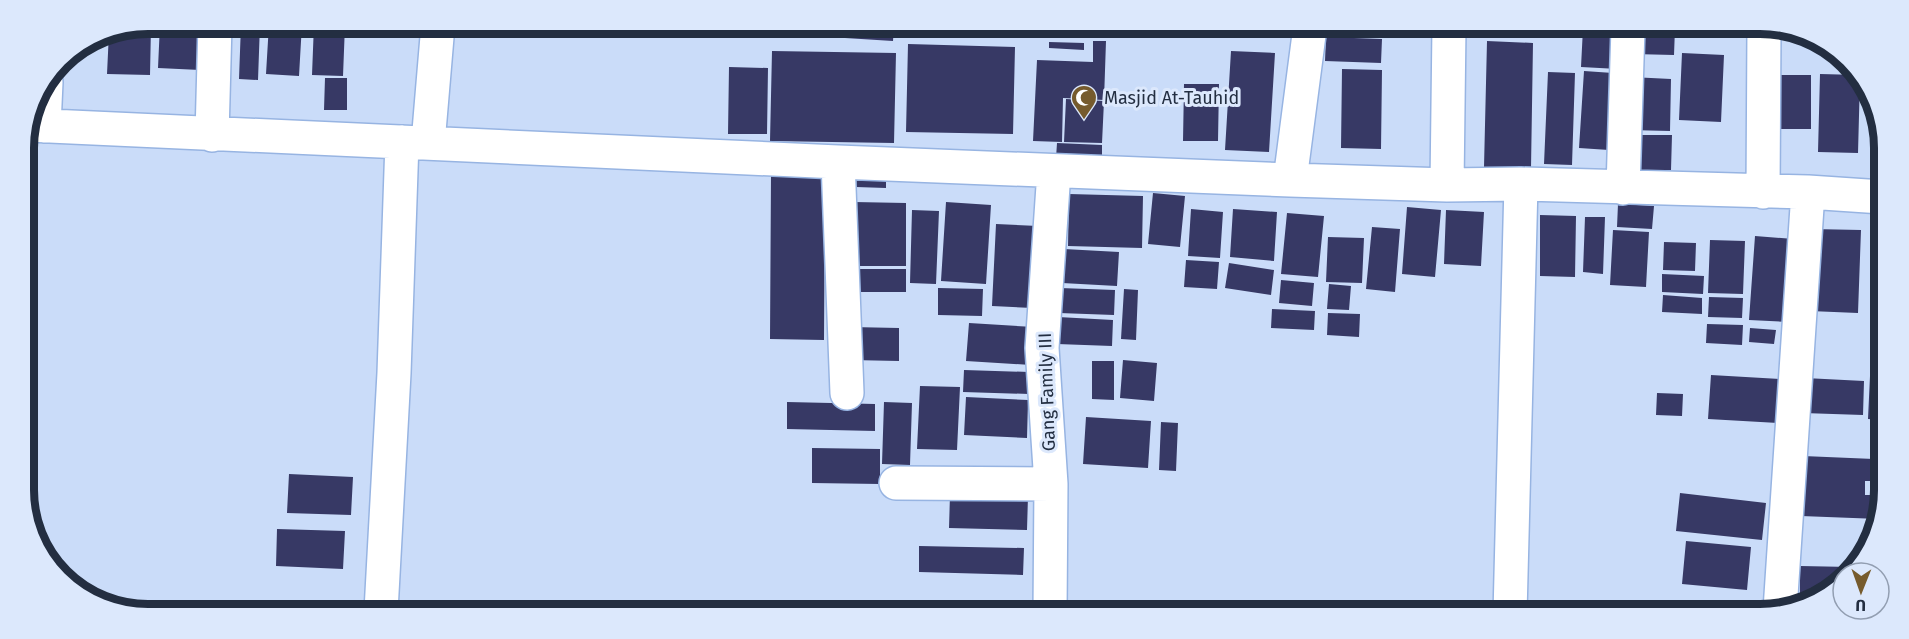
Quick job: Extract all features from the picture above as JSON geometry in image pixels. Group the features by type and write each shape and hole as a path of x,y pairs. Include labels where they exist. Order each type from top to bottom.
{"street":[{"path":"1290,180 1309,34"},
{"path":"1447,185 1449,34"},
{"path":"1623,188 1628,34"},
{"path":"1763,192 1764,34"},
{"path":"212,135 215,35"},
{"path":"381,604 394,373 415,143 436,35"},
{"path":"37,126 1054,171 1447,185 1521,184 1808,192 1874,196"},
{"path":"838,162 847,393"},
{"name":"Gang Family III","path":"1050,604 1051,484 1042,348 1054,171"},
{"path":"1510,604 1521,184"},
{"path":"1780,603 1808,192"},
{"path":"896,483 1051,484"}],"building":[{"path":"1583,34 1620,34 1618,69 1581,67"},
{"path":"1633,34 1675,34 1674,55 1633,54"},
{"path":"151,35 150,75 107,74 109,42 126,37"},
{"path":"160,35 202,35 200,70 158,68"},
{"path":"241,35 260,35 258,80 239,79"},
{"path":"268,35 301,35 299,76 266,74"},
{"path":"314,35 345,35 343,76 312,75"},
{"path":"829,35 893,35 893,41 829,37"},
{"path":"1326,37 1382,39 1381,63 1325,61"},
{"path":"1093,41 1106,41 1104,100 1063,98 1062,142 1033,141 1037,60 1093,62"},
{"path":"1487,41 1533,43 1531,168 1484,167"},
{"path":"1049,42 1084,43 1084,50 1049,48"},
{"path":"908,44 1015,47 1013,134 906,132"},
{"path":"772,51 896,53 894,143 770,141"},
{"path":"1231,51 1275,53 1269,152 1225,150"},
{"path":"1682,53 1724,55 1721,122 1679,120"},
{"path":"729,67 768,68 767,134 728,134"},
{"path":"1342,69 1382,70 1381,149 1341,148"},
{"path":"1584,71 1613,73 1609,150 1579,148"},
{"path":"1548,72 1575,73 1572,165 1544,164"},
{"path":"1820,74 1847,75 1860,92 1858,153 1818,152"},
{"path":"1778,75 1811,75 1811,129 1778,129"},
{"path":"1631,77 1671,79 1670,131 1629,130"},
{"path":"325,78 347,78 347,110 324,110"},
{"path":"1184,84 1219,84 1218,141 1183,141"},
{"name":"Masjid At-Tauhid","path":"1066,99 1104,101 1102,143 1064,142"},
{"path":"1626,135 1672,135 1671,170 1626,170"},
{"path":"1057,143 1102,145 1102,159 1056,158"},
{"path":"857,169 886,170 886,188 856,187"},
{"path":"771,175 825,176 824,340 770,339"},
{"path":"1153,193 1185,196 1180,247 1148,244"},
{"path":"1069,194 1143,196 1142,248 1068,246"},
{"path":"854,202 906,203 906,266 854,266"},
{"path":"946,202 991,205 986,284 941,281"},
{"path":"1618,204 1654,206 1652,229 1617,227"},
{"path":"1407,207 1441,210 1435,277 1402,274"},
{"path":"1191,209 1223,212 1220,258 1188,256"},
{"path":"1233,209 1277,212 1274,261 1230,257"},
{"path":"912,210 939,211 936,284 910,283"},
{"path":"1446,210 1484,212 1481,266 1444,264"},
{"path":"1287,213 1324,216 1318,277 1281,274"},
{"path":"1540,215 1576,216 1575,277 1540,276"},
{"path":"1585,217 1605,217 1603,274 1583,272"},
{"path":"996,224 1038,226 1033,308 992,306"},
{"path":"1372,227 1400,229 1395,292 1366,289"},
{"path":"1812,229 1861,230 1858,313 1810,311"},
{"path":"1613,230 1649,232 1646,287 1610,285"},
{"path":"1755,236 1794,239 1788,322 1749,320"},
{"path":"1328,237 1364,238 1362,283 1326,282"},
{"path":"1710,240 1745,241 1743,294 1708,293"},
{"path":"1664,242 1696,243 1695,271 1663,270"},
{"path":"1064,249 1119,252 1117,286 1062,283"},
{"path":"1186,260 1219,262 1217,289 1184,287"},
{"path":"1229,263 1274,270 1271,295 1225,288"},
{"path":"856,269 906,269 906,292 855,292"},
{"path":"1662,274 1704,276 1703,294 1662,292"},
{"path":"1281,280 1314,283 1312,306 1279,303"},
{"path":"1329,284 1351,286 1349,310 1327,309"},
{"path":"1874,284 1874,311 1871,311"},
{"path":"938,288 983,289 982,316 938,315"},
{"path":"1060,288 1115,290 1114,315 1059,313"},
{"path":"1124,289 1138,290 1136,340 1121,339"},
{"path":"1663,295 1702,298 1702,314 1662,312"},
{"path":"1709,297 1743,298 1742,318 1708,317"},
{"path":"1272,309 1315,311 1314,330 1271,328"},
{"path":"1328,313 1360,314 1359,337 1327,335"},
{"path":"1058,317 1113,320 1112,346 1057,344"},
{"path":"969,323 1034,327 1031,365 966,361"},
{"path":"1707,324 1743,325 1742,345 1706,343"},
{"path":"1871,326 1874,326 1874,348 1871,348"},
{"path":"851,327 899,328 899,361 851,360"},
{"path":"1750,328 1776,330 1774,344 1749,342"},
{"path":"1123,360 1157,363 1154,401 1120,398"},
{"path":"1092,361 1114,361 1114,400 1092,399"},
{"path":"964,370 1029,372 1029,394 963,392"},
{"path":"1711,375 1780,379 1778,423 1708,419"},
{"path":"1870,376 1874,376 1874,419 1868,419"},
{"path":"1805,378 1864,381 1863,415 1803,413"},
{"path":"920,386 960,387 957,450 917,449"},
{"path":"1657,393 1683,394 1682,416 1656,415"},
{"path":"966,397 1028,400 1027,438 964,435"},
{"path":"787,402 875,404 875,431 787,429"},
{"path":"884,402 912,403 910,465 882,464"},
{"path":"1086,417 1151,421 1148,468 1083,464"},
{"path":"1161,422 1178,423 1176,471 1159,470"},
{"path":"812,448 880,449 880,484 812,483"},
{"path":"1803,456 1874,459 1873,481 1865,481 1865,495 1874,495 1871,519 1801,516"},
{"path":"289,474 353,477 351,515 287,513"},
{"path":"1680,493 1766,503 1762,540 1676,531"},
{"path":"950,495 1028,496 1027,530 949,528"},
{"path":"277,529 345,531 343,569 276,566"},
{"path":"1686,541 1751,547 1747,590 1682,584"},
{"path":"919,546 1024,548 1023,575 919,572"},
{"path":"1800,566 1831,567 1831,580 1810,593 1800,593"}],"place":[{"name":"Masjid At-Tauhid","path":"1084,121"}]}
